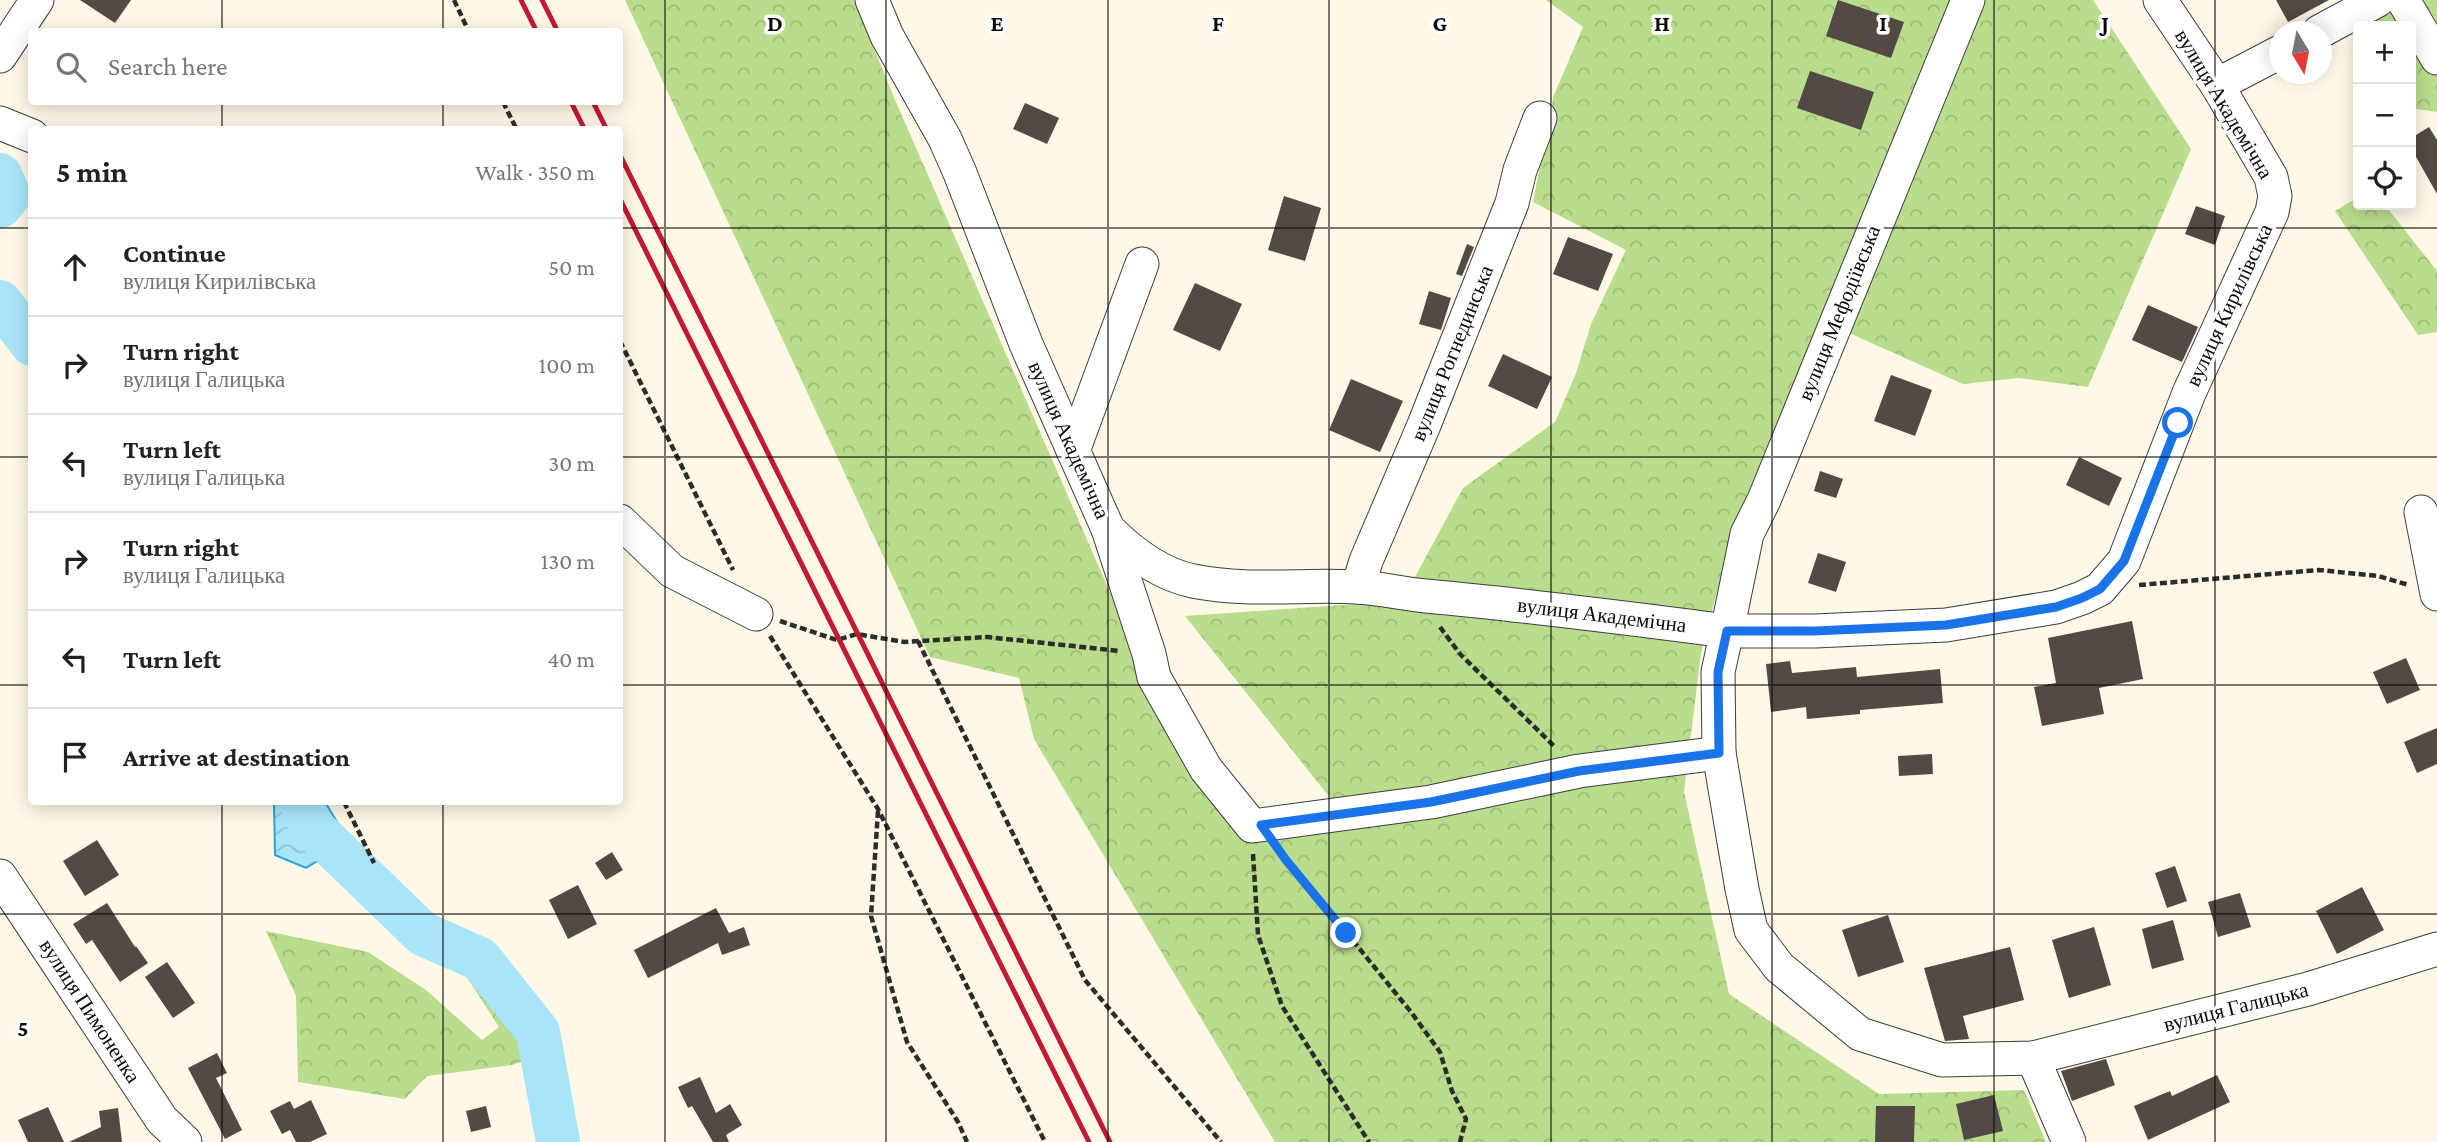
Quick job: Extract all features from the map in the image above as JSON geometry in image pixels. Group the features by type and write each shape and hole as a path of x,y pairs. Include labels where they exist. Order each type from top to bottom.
{"street":[{"path":"0,56 37,0"},
{"name":"вулиця Академічна","path":"872,0 887,36 945,139 1026,344 1108,529 1128,551 1191,580 1285,589 1358,587 1531,605 1727,631"},
{"name":"вулиця Мефодіївська","path":"1727,631 1747,534 1764,500 1968,0"},
{"name":"вулиця Академічна","path":"2160,0 2217,85 2271,177 2274,196 2272,212"},
{"path":"2332,25 2378,0"},
{"path":"2403,0 2437,58"},
{"path":"2217,85 2269,58"},
{"name":"вулиця Рогнединська","path":"1358,587 1366,561 1424,425 1512,203 1520,170 1540,118"},
{"path":"0,123 28,134"},
{"name":"вулиця Кирилівська","path":"2100,589 2124,561 2189,393 2272,212"},
{"path":"1073,451 1142,264"},
{"path":"2421,512 2437,593"},
{"path":"623,524 672,571 756,614"},
{"path":"1108,529 1154,677 1206,769 1256,826 1431,802 1579,771 1719,753"},
{"path":"1727,631 1815,631 1946,625 2056,607 2100,589"},
{"name":"вулиця Галицька","path":"1727,631 1718,672 1719,753 1751,930 1779,967 1860,1034 1942,1060 2034,1058 2308,989 2437,949"},
{"name":"вулиця Пимоненка","path":"0,876 166,1135"},
{"path":"2034,1058 2069,1142"}],"path":[{"path":"454,0 467,28"},
{"path":"504,105 515,126"},
{"path":"623,347 706,520 756,614 878,809 1045,1142"},
{"path":"2100,589 2319,570 2378,576 2437,593"},
{"path":"1416,595 1460,654 1579,771"},
{"path":"756,614 837,640 857,634 904,642 987,637 1149,654"},
{"path":"918,641 1085,980 1221,1142"},
{"path":"345,805 374,863"},
{"path":"878,809 872,916 907,1042 958,1122 967,1142"},
{"path":"1256,826 1258,935 1282,1006 1370,1142"},
{"path":"1256,826 1411,1012 1440,1052 1452,1091 1466,1119 1460,1142"}],"green space":[{"path":"625,0 854,0 1171,732 1248,837 1355,829 1185,616 1402,601 1463,488 1555,422 1576,373 1591,324 1626,250 1533,202 1554,95 1583,27 1546,0 2093,0 2191,149 2088,387 2019,378 1963,384 1829,324 1732,534 1701,653 1684,792 1729,994 1879,1094 2024,1090 2046,1142 1275,1142 1034,739 1019,678 930,657"},
{"path":"2371,0 2437,0 2437,112 2416,109 2416,21 2375,21"},
{"path":"2353,200 2353,210 2389,210 2437,271 2437,332 2418,335 2335,211"},
{"path":"266,931 368,952 426,990 482,1040 499,1027 457,962 504,964 559,1049 512,1065 427,1076 405,1099 298,1082 296,996"}],"water":[{"path":"274,805 327,805 349,842 306,868 275,855"}],"building":[{"path":"80,0 131,0 115,23"},
{"path":"1838,0 1904,22 1891,58 1826,36"},
{"path":"2276,0 2329,0 2290,21"},
{"path":"1810,71 1874,92 1861,130 1797,108"},
{"path":"1025,103 1059,118 1047,144 1013,129"},
{"path":"2429,127 2437,140 2437,194 2416,157 2416,135"},
{"path":"1284,196 1321,208 1305,261 1268,250"},
{"path":"2196,206 2225,216 2215,245 2185,234"},
{"path":"1568,237 1613,254 1598,291 1553,274"},
{"path":"1467,244 1474,247 1462,276 1456,274"},
{"path":"1195,283 1242,304 1220,351 1173,330"},
{"path":"1429,291 1451,298 1441,330 1419,324"},
{"path":"2148,305 2198,327 2182,362 2132,340"},
{"path":"1503,354 1552,377 1537,409 1488,386"},
{"path":"1891,375 1932,390 1915,436 1874,421"},
{"path":"1351,379 1403,401 1380,452 1329,430"},
{"path":"2079,457 2122,478 2109,506 2066,485"},
{"path":"1820,471 1843,479 1836,498 1814,491"},
{"path":"1818,553 1846,562 1836,592 1808,583"},
{"path":"2132,621 2143,679 2099,688 2104,714 2042,726 2034,687 2056,683 2048,638"},
{"path":"2406,658 2420,690 2387,704 2373,672"},
{"path":"1790,661 1792,673 1856,667 1857,677 1940,669 1943,703 1860,710 1860,714 1807,719 1806,707 1771,712 1766,664"},
{"path":"2437,728 2437,764 2417,773 2404,742"},
{"path":"1932,754 1933,774 1899,776 1898,756"},
{"path":"97,840 119,875 85,896 63,861"},
{"path":"612,852 623,870 606,880 595,863"},
{"path":"2175,866 2187,901 2167,908 2155,873"},
{"path":"578,885 597,924 568,939 549,900"},
{"path":"2362,887 2384,930 2337,954 2316,911"},
{"path":"2240,893 2251,927 2218,937 2208,902"},
{"path":"107,903 148,963 120,982 92,940 86,944 73,924"},
{"path":"716,908 729,933 744,927 750,945 722,955 718,943 648,978 634,950"},
{"path":"1888,915 1904,962 1858,977 1842,930"},
{"path":"2173,920 2184,960 2152,969 2142,929"},
{"path":"2094,927 2111,985 2069,998 2052,940"},
{"path":"2010,947 2024,1000 1963,1016 1969,1039 1945,1041 1924,968"},
{"path":"167,962 195,1003 173,1018 145,977"},
{"path":"217,1053 227,1073 216,1078 242,1130 225,1139 188,1068"},
{"path":"2106,1059 2115,1085 2072,1101 2061,1071"},
{"path":"2217,1075 2230,1102 2148,1140 2134,1106 2170,1091 2172,1096"},
{"path":"700,1077 716,1113 730,1104 742,1125 726,1135 729,1142 713,1142 692,1106 688,1108 678,1087"},
{"path":"1994,1095 2003,1131 1964,1140 1956,1104"},
{"path":"311,1100 327,1134 310,1142 296,1142 290,1130 282,1134 270,1111 290,1101 294,1109"},
{"path":"486,1106 491,1127 471,1132 466,1111"},
{"path":"1876,1106 1915,1106 1914,1142 1875,1142"},
{"path":"48,1107 64,1142 28,1142 18,1120"},
{"path":"118,1108 122,1142 69,1142 101,1127 99,1111"}],"waterway":[{"path":"0,175 9,195 0,206"},
{"path":"0,302 28,339"},
{"path":"302,805 310,825 423,934 480,959 538,1032 558,1142"}],"railway":[{"path":"521,0 535,28"},
{"path":"542,0 556,28"},
{"path":"572,105 583,126"},
{"path":"594,105 605,126"},
{"path":"623,161 1110,1142"},
{"path":"623,205 1089,1142"}],"route":[{"path":"1346,933 1261,825 1431,802 1579,771 1719,753 1718,672 1727,631 1815,631 1946,625 2056,607 2082,598 2100,589 2124,561 2178,423"}]}
